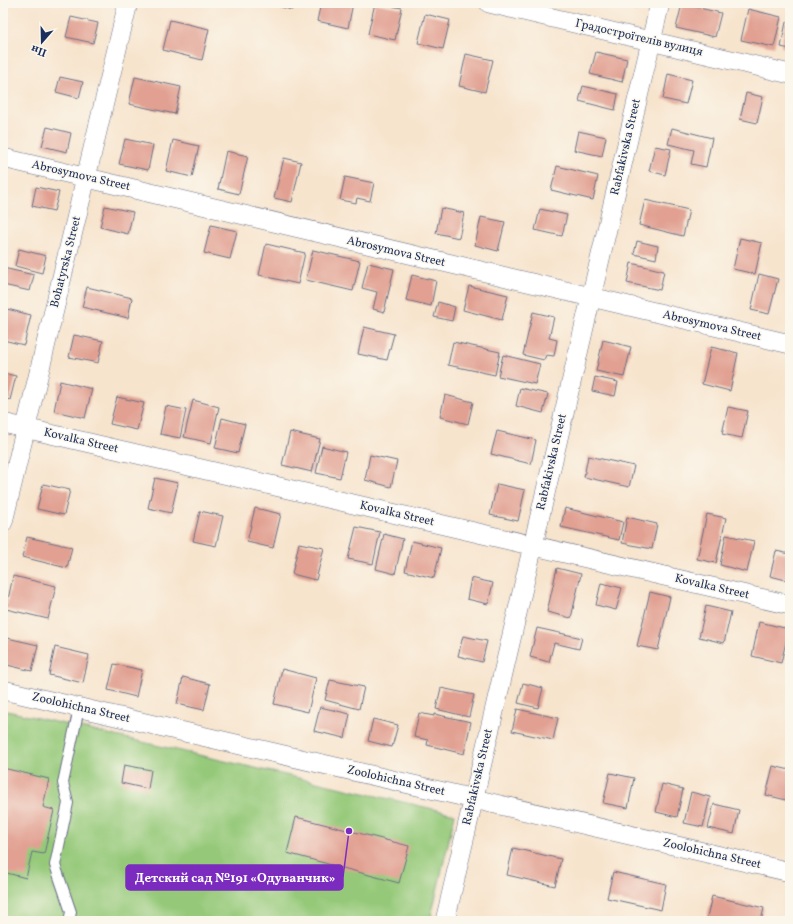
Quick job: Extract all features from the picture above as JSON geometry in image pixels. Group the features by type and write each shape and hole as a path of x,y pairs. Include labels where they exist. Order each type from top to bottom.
{"street":[{"name":"Bohatyrska Street","path":"3,522 128,3"},
{"name":"Градостроїтелiв вулиця","path":"489,3 790,74"},
{"name":"Rabfakivska Street","path":"444,921 660,3"},
{"name":"Abrosymova Street","path":"3,158 590,298 790,344"},
{"name":"Kovalka Street","path":"3,423 790,605"},
{"name":"Zoolohichna Street","path":"3,690 790,872"}],"lane":[{"path":"69,921 71,912 55,866 68,803 63,783 79,708"}],"green space":[{"path":"3,710 455,814 430,921 3,921"}],"building":[{"path":"266,3 294,3 292,10"},
{"path":"321,3 353,3 348,28 317,21"},
{"path":"375,3 402,8 395,40 368,34"},
{"path":"619,3 637,3 636,8"},
{"path":"682,4 721,13 715,37 676,28"},
{"path":"748,9 781,17 774,47 741,40"},
{"path":"425,14 450,20 443,49 418,43"},
{"path":"71,17 98,23 93,43 66,37"},
{"path":"170,20 209,29 202,60 163,50"},
{"path":"786,22 790,23 790,49 781,47"},
{"path":"596,52 627,59 622,82 590,74"},
{"path":"466,54 493,60 485,92 459,86"},
{"path":"668,74 692,80 686,104 663,99"},
{"path":"60,77 83,82 79,98 56,92"},
{"path":"135,77 181,87 175,114 129,104"},
{"path":"583,86 618,94 615,110 579,101"},
{"path":"746,93 763,97 757,123 740,119"},
{"path":"47,127 71,133 67,152 42,146"},
{"path":"672,128 712,138 706,167 691,164 694,150 668,144"},
{"path":"578,131 606,137 602,156 574,150"},
{"path":"125,139 153,145 148,170 119,164"},
{"path":"173,140 199,146 192,177 166,171"},
{"path":"655,146 671,149 665,175 649,171"},
{"path":"226,151 248,156 239,194 218,189"},
{"path":"284,158 301,162 292,202 274,198"},
{"path":"557,166 598,176 593,200 551,190"},
{"path":"345,177 374,183 370,201 357,198 356,203 340,200"},
{"path":"36,187 59,192 54,211 32,206"},
{"path":"645,200 689,210 683,236 639,225"},
{"path":"105,206 133,212 128,234 100,227"},
{"path":"441,208 464,213 459,238 436,233"},
{"path":"540,209 567,215 562,236 535,230"},
{"path":"481,217 505,222 498,251 475,245"},
{"path":"211,225 237,231 230,259 204,253"},
{"path":"740,238 762,243 755,274 733,269"},
{"path":"637,241 658,246 656,259 634,254"},
{"path":"266,244 305,253 298,284 259,275"},
{"path":"19,249 46,256 42,273 15,266"},
{"path":"313,250 360,261 353,291 306,280"},
{"path":"368,263 394,269 384,312 373,309 377,292 362,288"},
{"path":"631,263 664,271 660,290 627,283"},
{"path":"3,268 34,275 30,291 3,285"},
{"path":"759,274 778,279 769,314 751,310"},
{"path":"412,275 436,281 431,306 406,300"},
{"path":"469,286 508,295 502,320 463,310"},
{"path":"87,287 132,298 128,318 82,307"},
{"path":"438,302 455,307 452,321 434,317"},
{"path":"3,308 31,315 24,345 3,340"},
{"path":"533,312 554,317 549,338 557,340 554,356 546,355 544,360 523,355"},
{"path":"364,327 394,334 387,360 358,354"},
{"path":"74,335 103,341 98,363 69,357"},
{"path":"603,340 631,347 624,377 596,371"},
{"path":"453,342 500,352 495,375 448,365"},
{"path":"711,347 738,353 730,391 702,384"},
{"path":"503,355 540,364 535,384 498,376"},
{"path":"3,373 16,376 10,400 3,398"},
{"path":"595,377 618,382 615,396 592,391"},
{"path":"60,381 92,389 85,418 54,411"},
{"path":"520,388 548,394 543,413 516,406"},
{"path":"445,395 473,402 468,424 440,417"},
{"path":"117,397 144,403 137,430 110,424"},
{"path":"193,400 219,407 211,443 184,437"},
{"path":"166,406 186,410 180,438 160,434"},
{"path":"728,407 748,411 742,438 722,434"},
{"path":"222,418 245,424 238,453 215,448"},
{"path":"497,431 536,440 531,464 491,454"},
{"path":"290,432 320,439 312,472 282,465"},
{"path":"322,446 346,452 340,478 316,473"},
{"path":"370,455 397,461 391,487 365,480"},
{"path":"588,456 634,466 629,487 584,477"},
{"path":"155,478 178,483 171,513 148,508"},
{"path":"43,484 70,490 64,515 37,509"},
{"path":"497,484 525,490 518,521 490,515"},
{"path":"255,508 281,514 273,548 247,542"},
{"path":"565,508 623,522 619,540 561,527"},
{"path":"200,511 223,516 216,546 193,541"},
{"path":"707,514 726,518 716,563 697,559"},
{"path":"627,517 657,524 652,549 622,543"},
{"path":"356,527 380,532 373,564 348,559"},
{"path":"384,534 403,539 395,574 376,569"},
{"path":"726,535 754,541 747,572 720,565"},
{"path":"27,537 72,547 67,568 22,557"},
{"path":"412,541 441,548 434,578 405,571"},
{"path":"299,543 324,548 316,580 292,574"},
{"path":"776,551 790,554 790,581 770,576"},
{"path":"557,568 581,574 571,618 547,612"},
{"path":"13,576 56,586 48,619 6,609"},
{"path":"471,578 493,583 488,604 467,599"},
{"path":"601,583 622,588 616,610 596,605"},
{"path":"650,592 670,597 658,650 637,646"},
{"path":"706,606 731,612 724,643 699,637"},
{"path":"759,622 789,629 781,663 752,656"},
{"path":"537,628 582,638 579,649 554,643 549,662 530,657"},
{"path":"463,636 487,641 482,662 458,656"},
{"path":"3,637 38,645 32,671 3,664"},
{"path":"55,647 89,655 83,683 49,675"},
{"path":"114,664 142,670 136,697 108,690"},
{"path":"282,669 316,678 308,712 274,704"},
{"path":"183,677 210,684 204,710 177,704"},
{"path":"330,680 364,687 359,709 325,700"},
{"path":"523,683 543,688 538,708 518,703"},
{"path":"441,688 474,695 469,717 436,709"},
{"path":"320,707 350,714 345,738 314,731"},
{"path":"517,709 558,718 553,740 512,731"},
{"path":"419,713 434,716 434,714 471,722 464,754 427,745 428,740 414,737"},
{"path":"373,719 398,725 392,747 368,741"},
{"path":"124,765 151,770 148,789 121,783"},
{"path":"773,766 790,770 790,801 766,795"},
{"path":"3,768 49,779 43,807 54,810 44,854 32,852 26,878 3,872"},
{"path":"610,773 634,778 628,808 603,803"},
{"path":"662,784 683,789 677,817 656,812"},
{"path":"691,792 710,797 703,827 684,823"},
{"path":"714,804 739,810 734,834 708,828"},
{"path":"296,817 409,846 399,883 287,853"},
{"path":"513,848 561,859 555,886 507,875"},
{"path":"613,872 666,884 661,910 607,898"},
{"path":"712,896 764,908 761,921 706,921"}],"place":[{"name":"Детский сад №191 «Одуванчик»","path":"349,831"}]}
